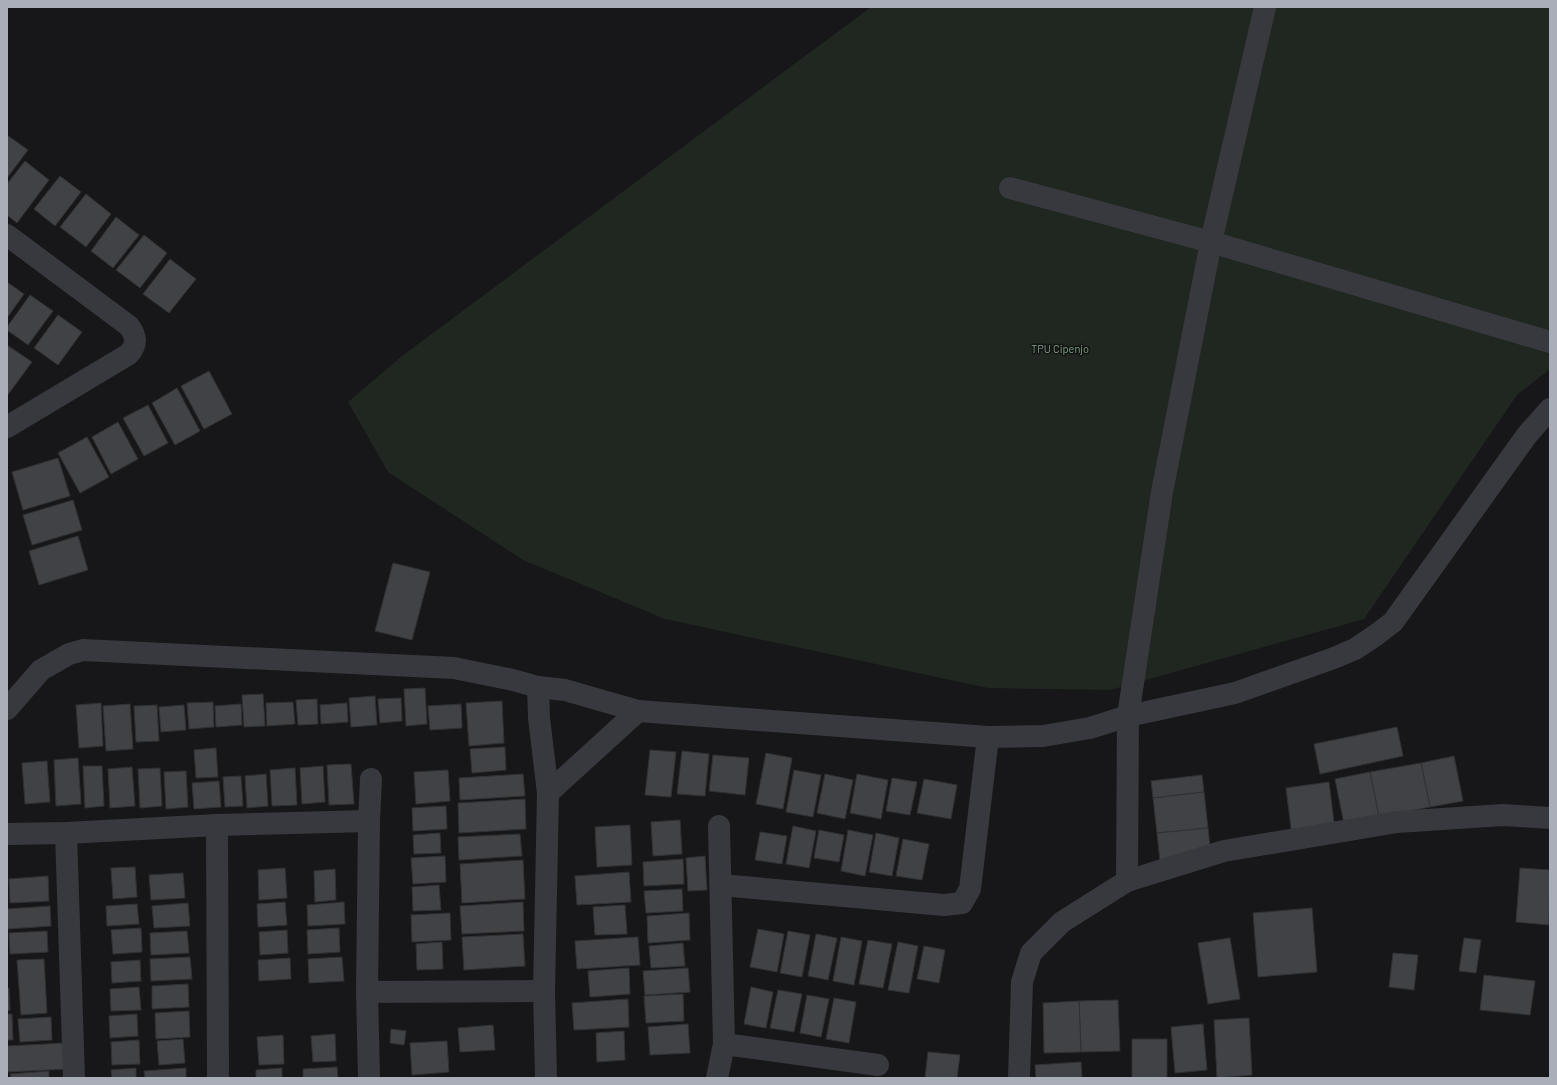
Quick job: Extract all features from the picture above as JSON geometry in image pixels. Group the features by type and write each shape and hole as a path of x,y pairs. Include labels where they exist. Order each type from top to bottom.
{"street":[{"path":"1127,881 1128,716 1162,492 1211,242 1265,7"},
{"path":"1010,188 1211,242 1550,342"},
{"path":"7,235 129,326 135,336 136,341 134,348 129,354 7,426"},
{"path":"7,709 41,670 69,654 83,650 454,668 513,680 538,687 564,690 638,711 988,737 1043,736 1090,728 1128,716 1235,693 1334,658 1355,648 1376,635 1393,622 1527,435 1550,409"},
{"path":"538,687 539,718 548,793 544,991 546,1078"},
{"path":"548,793 638,711"},
{"path":"721,885 944,905 962,903 970,889 988,737"},
{"path":"369,1078 367,992 369,821 371,779"},
{"path":"1019,1078 1022,982 1032,953 1062,922 1127,881 1224,851 1397,822 1503,815 1550,818"},
{"path":"7,834 66,833 217,825 369,821"},
{"path":"217,825 218,1078"},
{"path":"717,1078 724,1044 719,826"},
{"path":"66,833 74,1078"},
{"path":"367,992 544,991"},
{"path":"724,1044 878,1065"}],"green space":[{"name":"TPU Cipenjo","path":"871,7 1550,7 1550,369 1517,395 1364,619 1110,690 988,688 665,619 523,560 388,472 348,402 402,356"}],"building":[{"path":"7,135 28,150 7,178"},
{"path":"25,161 49,180 17,223 7,215 7,184"},
{"path":"60,176 81,192 55,226 34,209"},
{"path":"86,194 111,214 86,247 60,227"},
{"path":"116,217 139,235 113,268 91,251"},
{"path":"144,235 167,253 140,288 116,270"},
{"path":"170,259 196,279 169,313 143,294"},
{"path":"7,282 24,294 7,318"},
{"path":"30,295 53,311 28,345 7,330 7,327"},
{"path":"58,315 82,332 58,365 34,348"},
{"path":"7,345 32,362 7,396"},
{"path":"209,371 232,414 204,429 181,386"},
{"path":"177,388 200,431 175,445 152,403"},
{"path":"148,405 168,443 144,456 123,418"},
{"path":"118,422 138,459 111,474 92,437"},
{"path":"87,437 109,477 80,493 58,453"},
{"path":"58,458 70,496 23,510 12,472"},
{"path":"73,500 82,530 32,545 23,515"},
{"path":"78,536 88,570 39,585 29,551"},
{"path":"393,563 430,572 412,640 375,631"},
{"path":"425,688 427,724 406,726 404,689"},
{"path":"263,694 265,726 244,727 242,695"},
{"path":"375,696 377,725 351,727 349,698"},
{"path":"401,698 402,721 380,723 378,699"},
{"path":"317,699 318,724 298,725 296,700"},
{"path":"502,701 504,743 469,746 466,703"},
{"path":"213,702 214,727 189,729 187,703"},
{"path":"293,702 295,724 267,726 266,703"},
{"path":"101,703 103,746 79,748 76,705"},
{"path":"347,703 348,722 321,724 320,705"},
{"path":"130,704 133,749 106,751 103,706"},
{"path":"241,704 242,725 216,727 215,706"},
{"path":"461,704 462,728 430,730 428,706"},
{"path":"157,705 159,741 136,742 134,706"},
{"path":"184,705 186,730 161,732 159,707"},
{"path":"1397,727 1403,756 1320,774 1314,744"},
{"path":"505,747 506,770 472,773 470,749"},
{"path":"216,748 218,777 196,778 194,750"},
{"path":"650,750 676,752 671,797 645,795"},
{"path":"682,751 709,754 705,796 677,794"},
{"path":"766,753 792,758 783,809 756,804"},
{"path":"713,755 749,758 745,795 709,791"},
{"path":"1454,756 1463,801 1430,807 1421,763"},
{"path":"78,758 81,804 56,806 54,760"},
{"path":"47,761 50,802 25,804 22,763"},
{"path":"1421,763 1430,807 1379,817 1370,772"},
{"path":"351,764 354,804 329,805 327,765"},
{"path":"83,766 102,766 104,806 85,808"},
{"path":"323,766 325,802 302,804 300,768"},
{"path":"132,767 135,806 110,808 108,769"},
{"path":"160,768 162,806 140,808 138,769"},
{"path":"295,768 297,805 272,806 270,770"},
{"path":"448,770 450,801 416,804 414,772"},
{"path":"794,770 821,775 813,817 786,812"},
{"path":"186,771 188,807 166,809 164,772"},
{"path":"1370,772 1379,817 1344,824 1335,779"},
{"path":"266,774 268,806 247,808 245,776"},
{"path":"523,774 525,796 460,800 459,778"},
{"path":"825,774 853,780 845,819 817,813"},
{"path":"857,774 888,780 881,819 850,813"},
{"path":"1202,775 1204,792 1153,798 1151,781"},
{"path":"241,776 243,806 225,807 223,777"},
{"path":"892,778 917,782 910,815 886,811"},
{"path":"924,779 957,785 951,819 917,813"},
{"path":"219,781 221,807 194,809 192,783"},
{"path":"1329,782 1335,830 1292,836 1286,788"},
{"path":"1204,792 1208,828 1157,833 1153,798"},
{"path":"525,799 526,829 459,833 458,803"},
{"path":"446,806 447,829 413,831 412,808"},
{"path":"680,820 682,854 653,856 651,822"},
{"path":"630,825 632,865 597,867 595,827"},
{"path":"793,826 816,831 809,868 786,864"},
{"path":"1208,828 1211,855 1160,861 1157,833"},
{"path":"819,830 844,835 839,862 814,858"},
{"path":"848,830 873,835 865,876 841,871"},
{"path":"760,832 787,836 782,864 755,860"},
{"path":"440,833 441,853 414,854 413,835"},
{"path":"876,833 899,838 892,876 869,872"},
{"path":"520,834 522,856 459,860 458,837"},
{"path":"903,839 929,844 922,880 896,876"},
{"path":"445,856 446,882 413,884 411,858"},
{"path":"705,856 707,890 688,891 686,858"},
{"path":"683,859 684,884 644,886 643,862"},
{"path":"523,860 525,899 462,903 460,864"},
{"path":"135,867 137,897 113,899 111,868"},
{"path":"285,868 287,898 259,900 258,870"},
{"path":"1520,868 1550,870 1549,925 1516,922"},
{"path":"335,869 336,900 315,902 314,871"},
{"path":"629,872 631,902 577,905 575,876"},
{"path":"183,873 185,898 151,900 149,875"},
{"path":"48,876 49,901 10,903 9,879"},
{"path":"439,885 441,910 413,911 412,887"},
{"path":"682,889 683,911 646,913 644,891"},
{"path":"285,902 287,925 258,927 257,904"},
{"path":"344,902 345,924 308,926 307,905"},
{"path":"523,902 524,931 462,934 460,906"},
{"path":"188,903 190,926 154,928 152,906"},
{"path":"137,904 139,924 107,926 106,906"},
{"path":"625,905 627,934 595,935 593,907"},
{"path":"50,906 51,926 8,929 7,909"},
{"path":"1312,908 1317,972 1258,977 1253,913"},
{"path":"450,913 451,940 412,942 411,915"},
{"path":"689,913 690,940 648,943 647,916"},
{"path":"141,928 142,952 113,954 111,930"},
{"path":"339,928 340,952 308,954 307,930"},
{"path":"758,929 784,934 777,972 750,967"},
{"path":"287,930 288,953 260,955 259,932"},
{"path":"47,931 48,952 10,954 9,933"},
{"path":"187,931 189,953 151,955 150,933"},
{"path":"788,931 810,935 802,977 780,973"},
{"path":"523,934 525,966 464,970 462,937"},
{"path":"816,934 837,938 828,980 808,976"},
{"path":"638,937 640,965 577,969 575,941"},
{"path":"841,937 862,941 854,985 833,981"},
{"path":"1230,938 1240,999 1208,1004 1198,943"},
{"path":"1464,938 1481,940 1476,973 1459,971"},
{"path":"868,940 892,944 883,988 859,984"},
{"path":"442,942 443,969 417,970 416,944"},
{"path":"898,942 918,946 909,993 888,990"},
{"path":"683,943 685,966 651,968 649,946"},
{"path":"924,946 945,950 939,983 917,979"},
{"path":"1393,953 1418,955 1414,990 1389,987"},
{"path":"190,957 192,979 151,981 150,959"},
{"path":"342,957 344,981 309,983 308,959"},
{"path":"290,958 291,979 259,981 258,960"},
{"path":"44,959 47,1013 21,1015 17,960"},
{"path":"140,960 141,981 112,983 111,962"},
{"path":"629,968 630,994 590,997 588,971"},
{"path":"688,968 690,992 645,995 643,971"},
{"path":"1484,975 1535,981 1530,1015 1480,1010"},
{"path":"188,984 189,1007 152,1009 152,986"},
{"path":"139,987 141,1010 111,1011 110,989"},
{"path":"751,987 773,992 766,1028 744,1024"},
{"path":"7,988 9,988 10,1010 7,1011"},
{"path":"778,990 802,994 794,1032 770,1028"},
{"path":"683,994 684,1021 646,1023 644,996"},
{"path":"807,995 829,999 821,1037 800,1033"},
{"path":"834,998 856,1002 849,1043 826,1039"},
{"path":"628,999 629,1027 574,1030 572,1003"},
{"path":"1118,1000 1120,1051 1081,1052 1079,1001"},
{"path":"1079,1001 1081,1052 1044,1053 1043,1003"},
{"path":"189,1011 190,1037 156,1039 155,1013"},
{"path":"7,1014 12,1014 13,1040 7,1040"},
{"path":"137,1014 138,1036 110,1038 109,1016"},
{"path":"51,1017 52,1040 20,1042 18,1019"},
{"path":"1249,1018 1252,1075 1217,1078 1214,1020"},
{"path":"688,1024 690,1053 650,1055 648,1027"},
{"path":"1203,1024 1207,1070 1175,1073 1171,1027"},
{"path":"493,1025 495,1050 460,1052 458,1028"},
{"path":"391,1029 406,1031 404,1045 390,1043"},
{"path":"624,1031 625,1060 597,1062 596,1033"},
{"path":"335,1034 336,1061 313,1062 311,1036"},
{"path":"283,1035 284,1064 259,1065 257,1037"},
{"path":"183,1039 185,1063 159,1065 157,1041"},
{"path":"1132,1039 1167,1039 1167,1078 1132,1078"},
{"path":"139,1040 140,1064 112,1065 111,1042"},
{"path":"447,1041 449,1072 412,1075 410,1043"},
{"path":"66,1043 68,1069 7,1072 7,1046"},
{"path":"928,1052 960,1055 957,1078 925,1078"},
{"path":"1081,1062 1082,1078 1036,1078 1035,1065"},
{"path":"337,1067 338,1078 303,1078 303,1069"},
{"path":"136,1068 136,1078 112,1078 111,1070"},
{"path":"186,1068 186,1078 145,1078 144,1071"},
{"path":"282,1068 282,1078 256,1078 256,1070"},
{"path":"49,1071 49,1078 11,1078 10,1074"}]}
